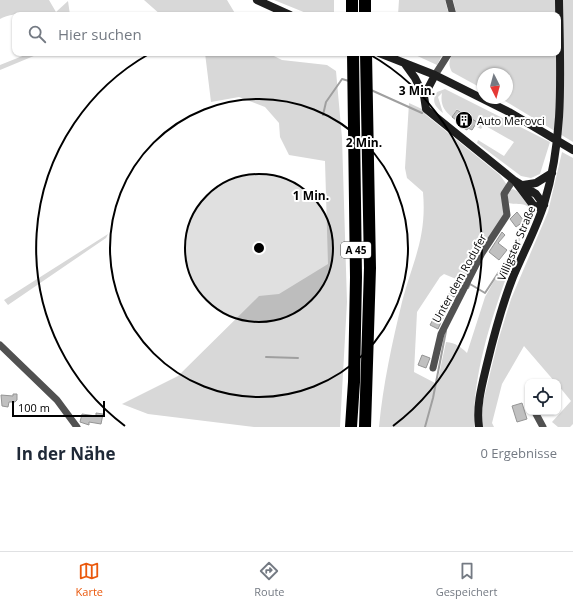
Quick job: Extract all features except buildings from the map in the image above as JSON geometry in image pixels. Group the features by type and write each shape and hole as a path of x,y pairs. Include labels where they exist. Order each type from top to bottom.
{"highway":[{"path":"352,0 352,12"},
{"path":"365,0 366,12"},
{"name":"A 45","path":"351,427 354,382 356,277 353,56"},
{"name":"A 45","path":"365,427 370,268 366,56"}],"main road":[{"path":"257,0 283,12"},
{"path":"559,0 559,12"},
{"path":"386,56 435,75 509,112 573,150"},
{"path":"514,180 533,205 543,207 557,152 560,106 560,56"},
{"name":"Villigster Straße","path":"404,64 415,78 424,96 426,108 430,113 514,180 540,198 543,207 513,278 500,314 483,381 478,411 479,427"},
{"path":"424,96 435,75"},
{"path":"523,185 536,183 552,173"}],"street":[{"path":"449,0 452,12"},
{"path":"435,75 447,56"},
{"name":"Unter dem Rodufer","path":"433,368 441,334 482,253 507,216 504,194 514,180"},
{"path":"0,346 57,400 77,427"},
{"path":"537,415 543,427"}],"shaded area":[{"path":"0,0 49,0 56,12 12,12 12,15 0,19"},
{"path":"144,0 227,0 234,12 158,12"},
{"path":"274,0 334,0 334,12 304,12"},
{"path":"399,0 445,0 448,12 398,12"},
{"path":"453,0 573,0 573,142 510,104 513,104 513,68 477,68 477,86 452,72 450,65 452,56 561,56 561,12 456,12"},
{"path":"68,1 70,12 56,12"},
{"path":"22,56 34,56 0,70 0,65"},
{"path":"205,56 274,56 282,60 327,65 336,71 342,138 347,302 340,427 254,427 148,414 122,404 178,376 259,296 279,294 328,264 325,161 289,155 280,137 279,123 265,107 239,97 211,102"},
{"path":"418,56 442,56 437,65"},
{"path":"445,89 550,142 540,174 531,178 521,176 477,143 478,140 504,156 514,142 484,125 481,129 475,126 477,122 457,109 452,117 443,107 442,93 438,97 443,113 440,111 435,104 434,98 437,92"},
{"path":"409,103 422,109 426,115 500,175 507,185 502,194 506,215 481,252 466,283 444,274 440,277 417,312 414,372 437,384 446,342 453,343 467,353 485,297 529,219 529,208 523,204 511,204 507,202 506,196 508,191 513,189 517,191 531,209 530,219 509,271 483,351 476,389 474,427 379,427 391,348 402,302 418,248 423,223 423,192 407,178 405,168"},
{"path":"562,152 573,158 573,424 570,427 558,427 552,422 558,415 561,415 561,412 571,401 561,389 561,379 552,379 524,346 502,384 492,423 494,427 482,427 483,402 498,341 511,299 548,212"},
{"path":"108,234 106,238 8,305 4,300"}],"waterway":[{"path":"323,115 326,102 342,79 349,81"},
{"path":"371,90 422,113"},
{"path":"468,288 470,284 485,293 510,255"},
{"path":"425,427 433,398 446,331"},
{"path":"266,357 298,358"}],"place":[{"name":"Auto Merovci","path":"464,120"}]}
